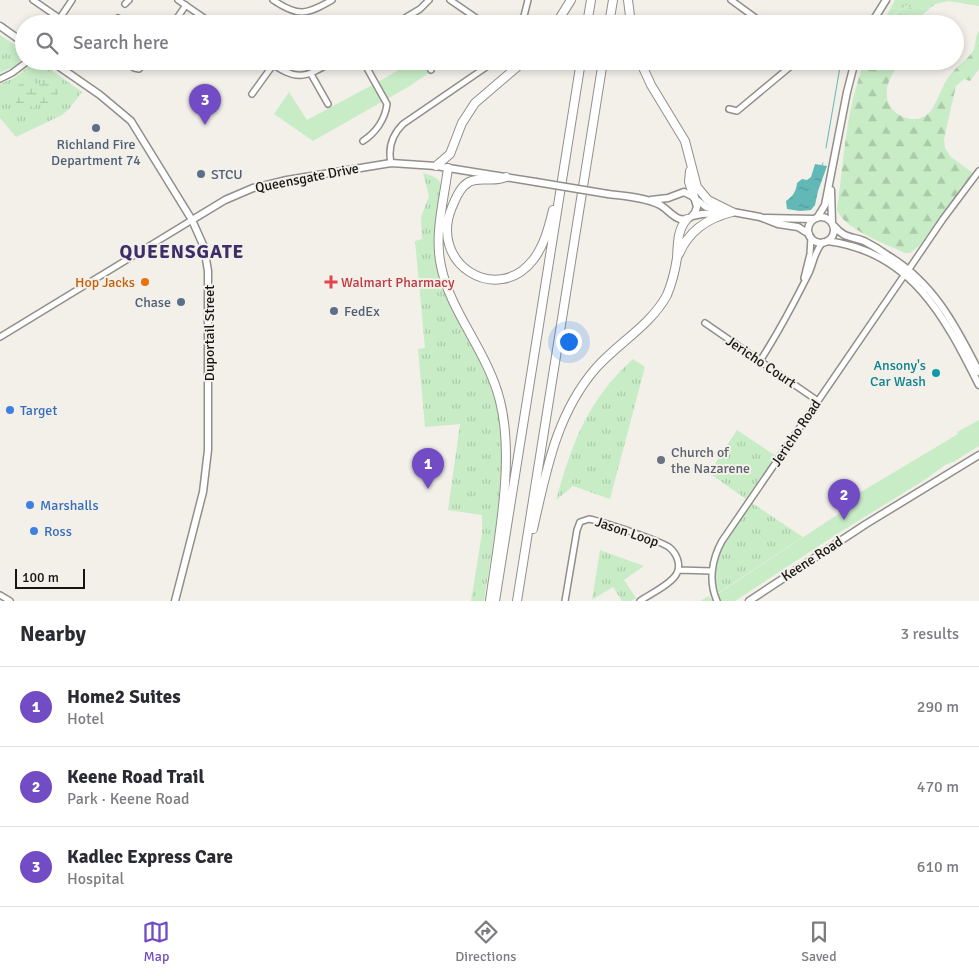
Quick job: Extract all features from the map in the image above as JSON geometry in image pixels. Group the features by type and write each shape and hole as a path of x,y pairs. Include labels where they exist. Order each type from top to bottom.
{"highway":[{"path":"561,15 570,0"},
{"path":"589,15 591,0"},
{"path":"610,15 613,0"},
{"path":"628,0 630,15"},
{"path":"436,166 448,157 462,123 475,103 514,70"},
{"path":"495,601 580,70"},
{"path":"517,601 602,70"},
{"path":"644,70 681,135 690,156 695,182 702,194 712,202 732,212"},
{"path":"690,156 689,182 695,198"},
{"path":"506,177 499,181 475,180 466,184 457,196 448,219 447,239 454,256 468,271 483,278 500,278 515,274 528,266 533,259 542,244 552,216 566,160"},
{"path":"448,168 439,234 441,265 451,295 491,374 500,402 506,440 501,522 490,601"},
{"path":"676,259 685,242 698,228 713,218 732,212"},
{"path":"521,572 550,457 558,430 566,412 579,390 595,370 657,310 671,286 680,230 690,218"}],"main road":[{"path":"877,15 886,0"},
{"path":"0,26 15,36"},
{"name":"Duportail Street","path":"64,70 100,94 131,121 192,220 202,241 208,266 208,450 203,492 175,601"},
{"path":"810,235 809,226 825,207 853,70"},
{"name":"Queensgate Drive","path":"192,220 226,200 253,188 287,180 390,164 436,166 650,200"},
{"path":"825,242 832,237 831,179"},
{"path":"650,200 668,198 682,192 688,193 706,207 764,218 824,217 843,235 868,243 932,292 948,313 979,372"},
{"path":"690,218 697,210 695,198"},
{"path":"650,200 666,208 676,217 690,218 702,214 732,212"},
{"path":"764,218 778,224 799,227 816,242 856,247 905,270 944,318 979,384"},
{"name":"Keene Road","path":"749,601 866,524 979,456"}],"street":[{"path":"33,0 56,15"},
{"path":"62,15 72,0"},
{"path":"178,0 200,15"},
{"path":"273,0 289,10 304,13 314,11 332,0"},
{"path":"410,15 429,0"},
{"path":"450,0 472,15"},
{"path":"458,5 462,0"},
{"path":"524,15 528,0"},
{"path":"731,0 752,15"},
{"path":"180,15 186,6"},
{"path":"0,79 16,70"},
{"path":"252,94 269,70"},
{"path":"282,70 290,74 303,75 311,74 318,70"},
{"path":"362,141 376,129 384,115 387,104 368,70"},
{"path":"390,164 391,144 396,132 403,124 482,70"},
{"path":"729,109 737,111 786,70"},
{"path":"311,74 328,104"},
{"name":"Jericho Road","path":"717,601 712,571 715,555 722,541 907,272 979,171"},
{"name":"Queensgate Drive","path":"0,337 192,220"},
{"path":"803,283 810,254 810,235"},
{"path":"760,361 782,325 810,272 816,252 825,242"},
{"name":"Jericho Court","path":"705,323 818,401"},
{"name":"Jason Loop","path":"565,601 577,530 580,522 586,519 666,546 678,560 678,570"},
{"path":"640,601 670,581 678,570 712,571"},
{"path":"0,595 10,601"}],"green space":[{"path":"895,0 979,0 979,6 949,1 935,4 922,15 907,5 893,15 887,15"},
{"path":"907,5 920,15 894,15"},
{"path":"979,31 979,69 970,81 964,79 956,86 944,139 945,148 951,157 973,173 919,246 910,253 905,253 857,230 841,217 837,210 846,134 859,79 862,70 895,70 887,87 887,97 892,109 909,119 922,117 931,111 951,74 955,70 964,70 964,62 974,49"},
{"path":"0,35 15,45 15,65 0,73"},
{"path":"24,70 51,70 82,92 62,115 16,137 0,118 0,84 14,78"},
{"path":"398,70 434,70 408,87 313,141 274,114 289,92 307,120"},
{"path":"28,78 32,78 35,83 37,100 35,107 26,110 17,106 13,92 16,87"},
{"path":"43,79 59,91 57,96 46,104 40,103 39,85"},
{"path":"423,173 436,178 441,185 434,236 435,255 441,282 453,310 489,380 497,406 501,433 500,490 484,601 471,601 482,533 482,515 448,510 460,424 425,427 418,349 425,348 415,241 422,239 421,217 429,196"},
{"path":"633,359 645,367 610,499 573,486 556,500 569,459 584,423 604,390"},
{"path":"979,420 979,446 945,465 735,601 700,601 709,596 710,599 849,507 844,502"},
{"path":"737,430 776,456 746,499 709,473"},
{"path":"752,503 803,537 718,593 715,580 719,557 724,545"},
{"path":"600,550 644,566 624,580 636,598 631,601 622,601 613,587 592,600"}],"water":[{"path":"815,164 827,166 815,205 811,210 787,209 786,201 794,194 797,183 802,179 807,180 811,177"}],"waterway":[{"path":"826,148 839,70"}],"place":[{"name":"Kadlec Express Care","path":"205,125"},
{"name":"Richland Fire Department 74","path":"96,128"},
{"name":"STCU","path":"201,174"},
{"name":"Hop Jacks","path":"145,282"},
{"name":"Walmart Pharmacy","path":"331,282"},
{"name":"Chase","path":"181,302"},
{"name":"FedEx","path":"334,311"},
{"name":"Ansony's Car Wash","path":"936,373"},
{"name":"Target","path":"10,410"},
{"name":"Church of the Nazarene","path":"661,460"},
{"name":"Home2 Suites","path":"428,489"},
{"name":"Marshalls","path":"30,505"},
{"name":"Keene Road Trail","path":"844,520"},
{"name":"Ross","path":"34,531"}],"district":[{"name":"QUEENSGATE","path":"182,252"}]}
